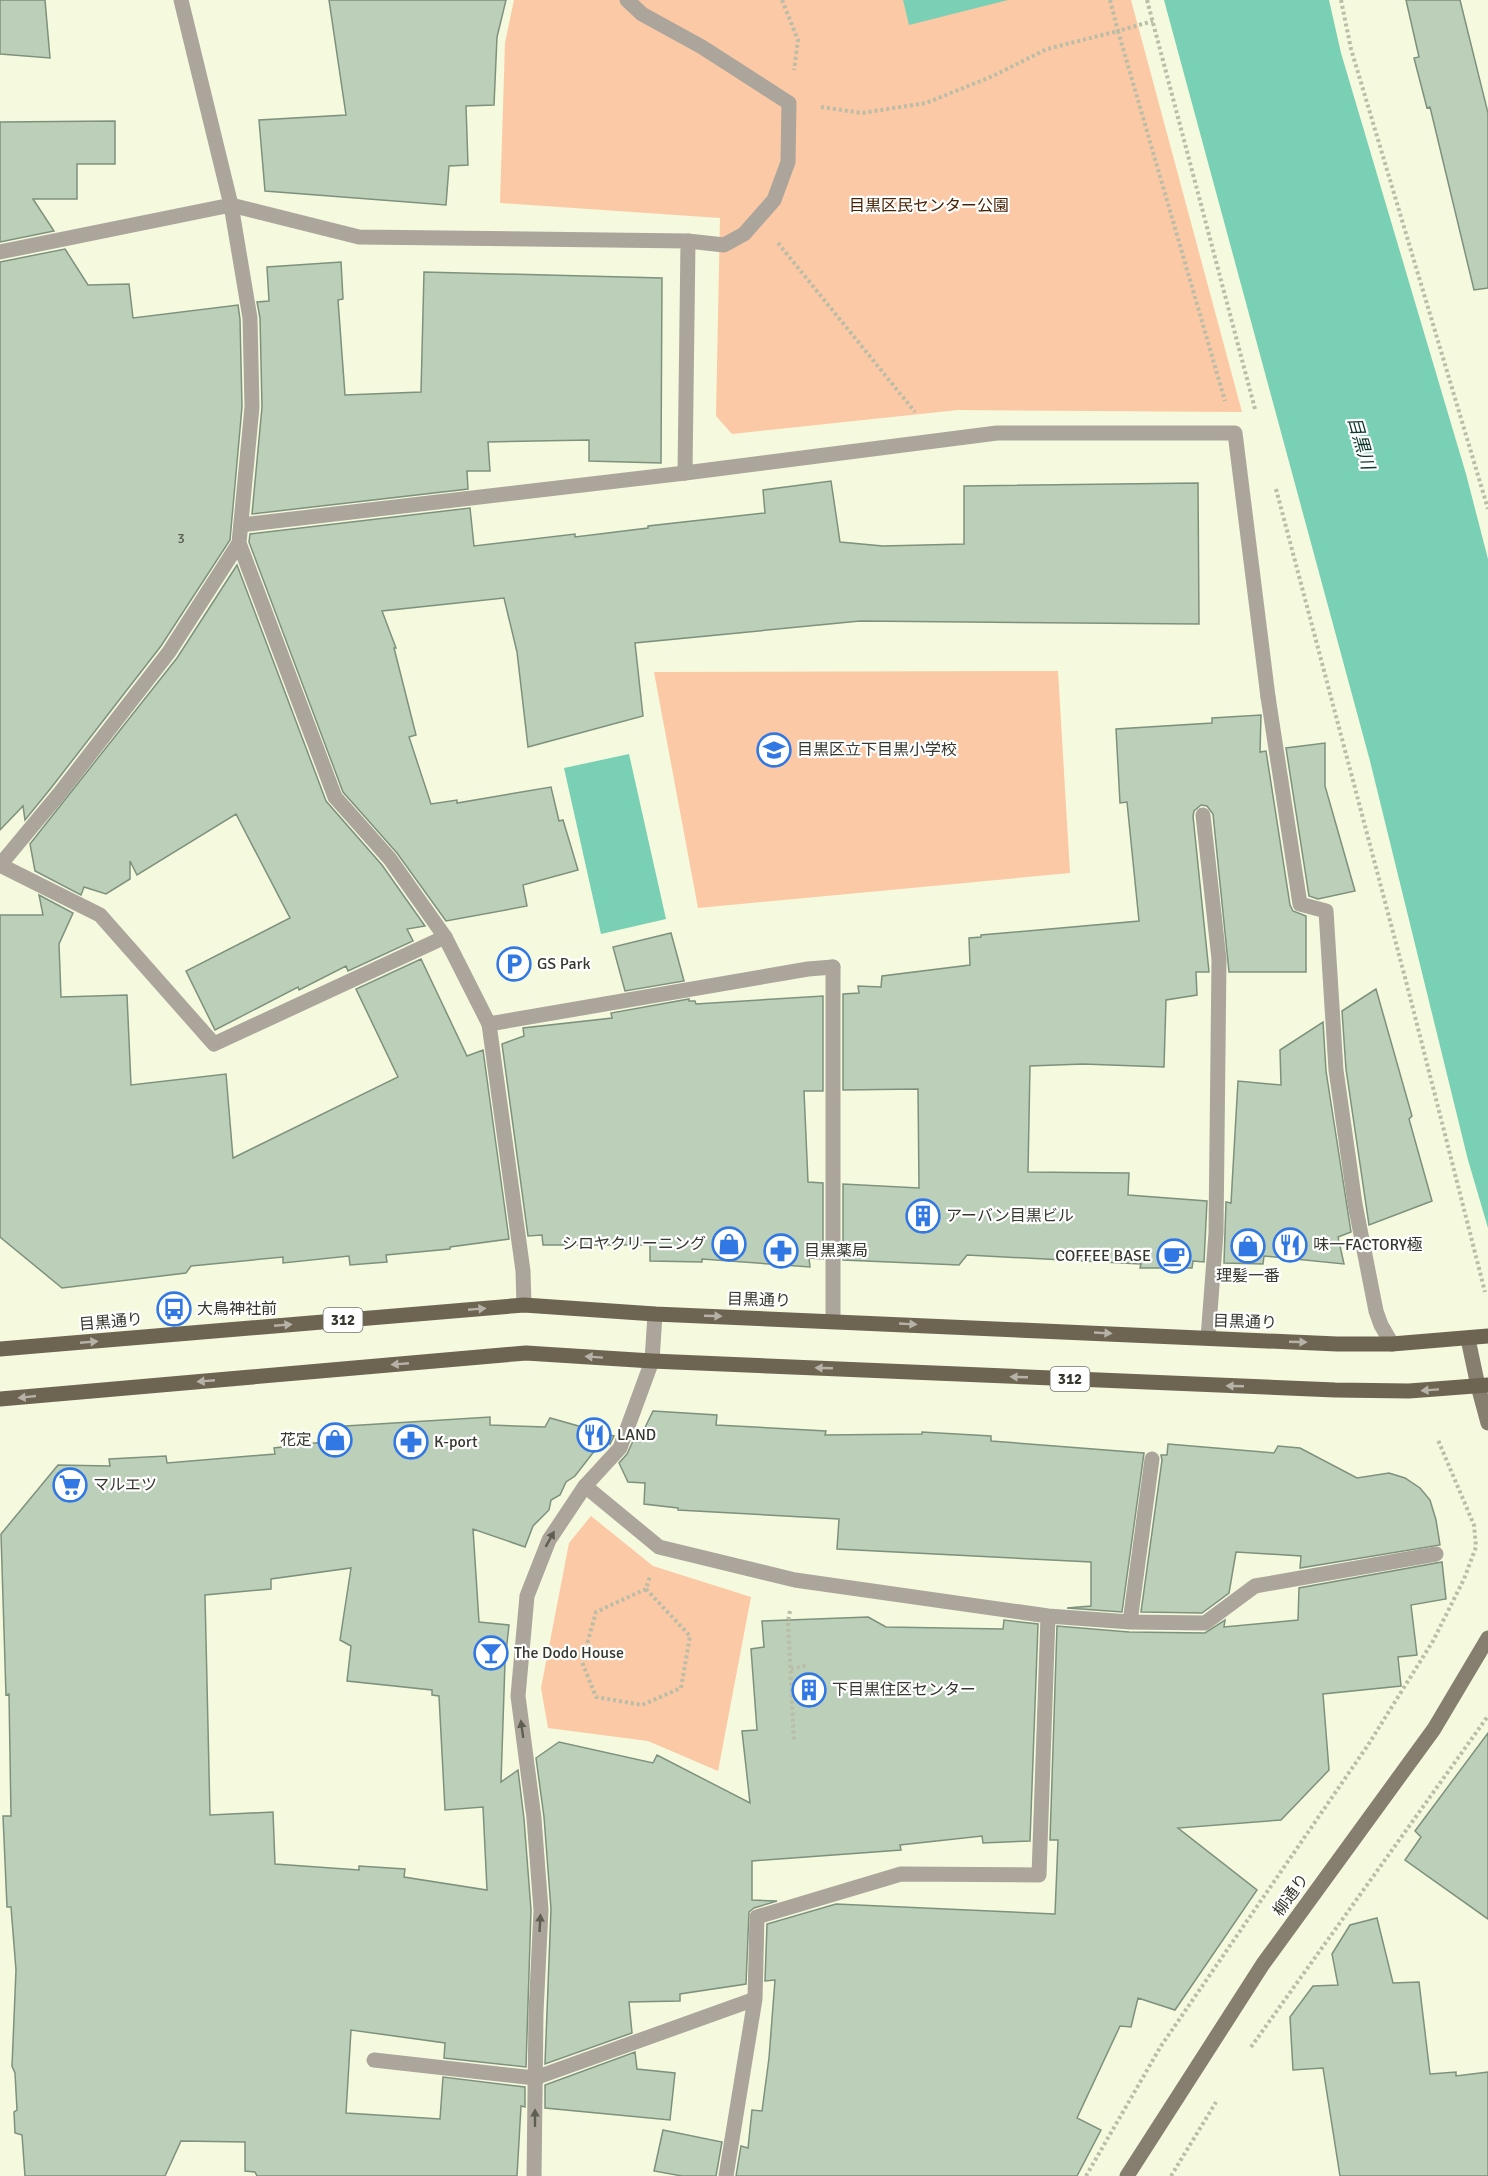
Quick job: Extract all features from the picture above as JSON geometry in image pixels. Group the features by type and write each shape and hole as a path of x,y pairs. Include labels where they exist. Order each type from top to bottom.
{"main road":[{"name":"目黒通り","path":"0,1348 524,1305 655,1314 1392,1344 1488,1336"},
{"name":"312","path":"0,1399 526,1353 652,1361 1335,1390 1409,1391 1483,1386"}],"street":[{"path":"181,0 231,205 250,318 252,407 239,543 169,652 59,794 0,865 100,915 214,1044 445,937"},
{"path":"0,252 231,205 359,237 688,241 724,245 744,234 774,200 788,162 789,103 702,47 642,14 627,0"},
{"path":"685,473 688,241"},
{"path":"241,525 685,473 997,433 1235,433 1268,697 1300,904 1326,911 1336,1070 1354,1204 1376,1311 1392,1344"},
{"path":"239,543 335,797 390,859 445,937 489,1024 524,1271 524,1305"},
{"path":"1203,815 1219,959 1216,1233 1208,1338"},
{"path":"489,1024 807,969 833,967 833,1321"},
{"path":"534,2176 536,2013 541,1910 534,1818 518,1696 527,1596 549,1540 585,1486 620,1448 652,1361 655,1314"},
{"path":"1468,1339 1483,1386 1488,1423"},
{"path":"1130,1622 1152,1459"},
{"path":"585,1486 659,1547 795,1580 1048,1616 1130,1622 1205,1623 1255,1586 1436,1554"},
{"path":"726,2176 754,2000 757,1917 901,1874 1039,1875 1048,1616"},
{"name":"柳通り","path":"1127,2176 1263,1964 1434,1729 1488,1638"},
{"path":"374,2060 535,2078 754,2000"}],"path":[{"path":"782,0 798,40 789,103 862,114 926,103 993,76 1047,49 1153,21"},
{"path":"1110,0 1235,433"},
{"path":"1147,0 1256,411"},
{"path":"1341,0 1351,49 1488,509"},
{"path":"757,218 888,379"},
{"path":"1274,480 1485,1292"},
{"path":"1086,2176 1161,2046 1368,1745 1432,1641 1464,1579 1476,1547 1474,1525 1438,1440"},
{"path":"646,1589 690,1636 681,1688 642,1705 596,1697 582,1662 596,1612 646,1589 659,1547"},
{"path":"794,1742 788,1621 795,1580"},
{"path":"791,1669 808,1667"},
{"path":"1246,2055 1488,1716"},
{"path":"1171,2176 1221,2093"}],"green space":[{"name":"目黒区民センター公園","path":"514,0 1131,0 1242,412 958,410 732,434 716,416 720,218 500,203 505,43"},
{"path":"1058,671 1070,873 698,908 654,672"},
{"path":"591,1516 653,1566 751,1597 718,1771 648,1741 548,1728 541,1688 569,1543"}],"water":[{"path":"903,0 1008,0 909,25"},
{"name":"目黒川","path":"1164,0 1329,0 1341,53 1466,474 1488,559 1488,1228 1468,1160 1370,761"},
{"path":"629,754 666,919 601,934 564,768"}],"building":[{"path":"0,0 45,0 50,58 0,54"},
{"path":"329,0 506,0 497,37 494,105 466,106 468,165 449,166 446,205 265,191 259,120 346,115"},
{"path":"1406,0 1460,0 1488,113 1488,288 1474,290 1430,107 1427,108 1414,58 1419,57"},
{"path":"115,121 115,164 77,164 77,199 33,199 54,231 0,242 0,122"},
{"path":"65,249 88,285 129,284 133,318 238,305 242,407 230,540 161,646 51,788 25,820 23,806 0,830 0,262"},
{"path":"341,262 343,299 338,300 345,395 421,392 424,272 662,278 661,463 589,461 589,440 488,442 490,471 467,471 468,489 252,514 262,407 260,318 257,302 269,301 267,267"},
{"path":"831,481 840,542 883,546 964,544 964,486 1198,483 1199,624 860,621 635,643 643,716 528,747 517,652 504,598 382,611 396,648 394,648 416,735 409,737 431,804 457,800 457,803 551,787 559,821 563,820 578,870 523,885 527,906 446,921 397,853 343,792 249,542 250,534 470,508 474,546 575,534 575,537 765,513 763,490"},
{"path":"237,565 326,801 382,865 425,926 407,929 413,941 348,971 346,966 299,990 298,987 215,1030 186,971 290,918 236,814 137,875 130,861 130,879 106,894 84,887 81,895 35,871 30,844 177,658"},
{"path":"1261,715 1260,752 1266,751 1290,905 1293,911 1306,916 1306,972 1229,972 1213,814 1207,806 1201,805 1194,811 1193,816 1209,972 1196,972 1197,995 1166,1000 1164,1067 1083,1064 1030,1066 1028,1172 1129,1173 1128,1195 1207,1201 1204,1262 1193,1261 1192,1268 1140,1268 1141,1264 967,1255 959,1265 843,1260 843,1184 919,1188 918,1089 843,1090 843,994 859,993 858,986 881,987 882,976 970,965 969,938 981,937 981,935 1139,921 1127,802 1120,803 1116,729 1212,723 1212,718"},
{"path":"1325,743 1325,786 1355,891 1318,899 1309,896 1286,748"},
{"path":"39,895 73,913 59,944 61,997 127,995 131,1085 226,1074 233,1158 398,1077 356,989 421,959 467,1056 483,1050 509,1239 450,1247 450,1249 386,1255 387,1262 350,1265 349,1256 283,1263 283,1257 191,1266 186,1273 62,1288 0,1237 0,915 43,915"},
{"path":"671,933 684,981 625,991 613,947"},
{"path":"1376,989 1412,1116 1409,1119 1432,1201 1369,1225 1346,1069 1342,1011"},
{"path":"823,996 823,1091 804,1091 808,1182 823,1183 823,1259 809,1258 810,1267 702,1259 702,1262 650,1261 650,1245 543,1245 542,1235 528,1236 502,1044 524,1036 523,1028 612,1018 611,1013 689,999 689,1001 695,1001 696,1004"},
{"path":"1323,1022 1326,1071 1351,1232 1338,1237 1344,1264 1264,1256 1263,1264 1224,1263 1226,1202 1231,1203 1238,1081 1281,1085 1280,1050"},
{"path":"653,1411 717,1415 716,1425 826,1431 825,1435 922,1434 922,1432 991,1436 991,1441 1144,1453 1122,1612 1067,1608 1091,1606 1091,1562 837,1549 839,1519 678,1510 678,1508 644,1504 645,1483 628,1482 619,1463 627,1454 633,1441 638,1442"},
{"path":"490,1417 490,1425 545,1427 550,1418 614,1436 610,1444 606,1436 575,1476 566,1482 560,1495 551,1500 549,1510 533,1526 525,1547 473,1529 479,1622 509,1625 505,1662 501,1782 518,1770 531,1910 526,2067 444,2058 445,2043 351,2030 346,2113 440,2119 443,2077 525,2087 525,2107 521,2106 517,2176 257,2176 255,2172 245,2171 245,2142 181,2141 165,2176 25,2176 22,2135 15,2133 14,2112 17,2110 15,2073 12,2066 16,1970 11,1907 7,1907 3,1816 11,1816 9,1694 6,1695 1,1534 58,1465 110,1466 109,1459 166,1456 167,1463 275,1454 274,1448 332,1441 330,1427","holes":["351,1568 340,1640 351,1646 347,1681 432,1690 432,1695 439,1696 445,1810 483,1807 487,1890 404,1877 405,1869 359,1866 359,1870 275,1864 273,1812 210,1815 205,1595 271,1589 271,1579"]},
{"path":"1168,1444 1274,1453 1278,1446 1300,1448 1357,1478 1389,1473 1405,1478 1420,1488 1430,1500 1440,1545 1300,1568 1301,1556 1236,1552 1229,1593 1202,1613 1141,1612 1161,1455 1167,1455"},
{"path":"1442,1562 1446,1599 1411,1605 1417,1655 1398,1657 1401,1686 1323,1694 1329,1770 1281,1820 1178,1828 1257,1890 1175,2010 1138,1998 1131,2027 1120,2026 1077,2118 1101,2130 1077,2176 736,2176 741,2146 748,2148 752,2110 762,2111 769,2058 775,1980 765,1981 767,1924 836,1904 1055,1914 1058,1840 1050,1840 1057,1626 1129,1632 1205,1633 1225,1620 1224,1627 1298,1620 1299,1588"},
{"path":"868,1617 886,1627 1003,1629 1004,1620 1038,1624 1030,1841 983,1843 982,1836 900,1845 901,1850 752,1861 752,1900 777,1901 754,1908 749,1912 746,1984 680,1994 680,2001 629,2002 632,2033 545,2064 551,1909 544,1817 536,1758 559,1742 653,1763 657,1755 750,1803 742,1731 757,1730 751,1649 764,1647 762,1621"},
{"path":"1488,1733 1488,1919 1405,1860 1421,1837 1415,1831"},
{"path":"1377,1918 1393,1983 1419,1982 1430,2074 1456,2072 1456,2076 1488,2072 1488,2176 1340,2176 1323,2068 1293,2070 1290,2017 1313,1986 1338,1985 1332,1954 1350,1925"},
{"path":"635,2052 637,2069 675,2073 670,2120 545,2108 545,2085"},
{"path":"663,2130 722,2142 716,2176 682,2176 654,2171"}],"place":[{"name":"目黒区立下目黒小学校","path":"774,750"},
{"name":"GS Park","path":"514,964"},
{"name":"アーバン目黒ビル","path":"923,1216"},
{"name":"シロヤクリーニング","path":"729,1244"},
{"name":"味一FACTORY極","path":"1290,1245"},
{"name":"理髪一番","path":"1248,1246"},
{"name":"目黒薬局","path":"781,1251"},
{"name":"COFFEE BASE","path":"1174,1256"},
{"name":"大鳥神社前","path":"174,1309"},
{"name":"LAND","path":"594,1435"},
{"name":"花定","path":"335,1440"},
{"name":"K-port","path":"411,1442"},
{"name":"マルエツ","path":"70,1485"},
{"name":"The Dodo House","path":"491,1653"},
{"name":"下目黒住区センター","path":"809,1690"}]}
